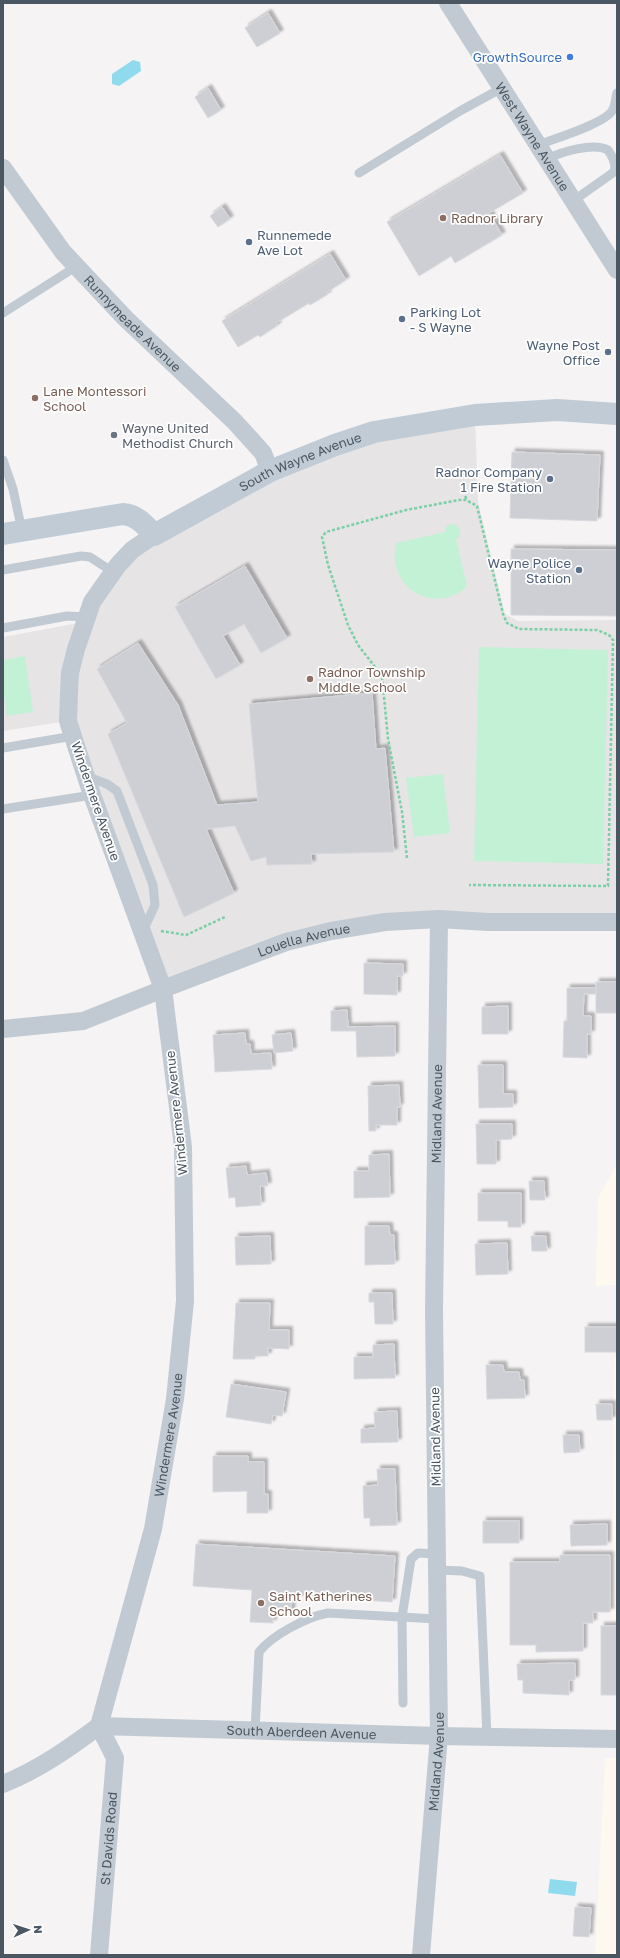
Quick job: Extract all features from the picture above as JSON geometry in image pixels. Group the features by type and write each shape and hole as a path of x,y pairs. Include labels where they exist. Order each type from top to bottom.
{"main road":[{"name":"South Wayne Avenue","path":"154,535 270,471 335,445 374,432 475,415 557,410 617,414"},
{"path":"12,532 123,514 132,515 144,524 154,535"}],"street":[{"name":"West Wayne Avenue","path":"448,3 617,270"},
{"name":"Runnymeade Avenue","path":"3,168 63,252 125,318 235,422 263,453 270,471"},
{"name":"Windermere Avenue","path":"99,1726 153,1529 176,1399 185,1301 183,1147 163,989 92,795 68,721 70,673 86,617 92,602 113,572 132,550 154,535"},
{"name":"Louella Avenue","path":"3,1029 83,1021 286,942 385,922 439,919 488,922 617,922"},
{"name":"Midland Avenue","path":"421,1955 438,1736 434,1311 439,919"},
{"name":"South Aberdeen Avenue","path":"99,1726 438,1736 617,1739"},
{"path":"3,1784 24,1775 68,1749 99,1726"},
{"name":"St Davids Road","path":"99,1726 115,1758 99,1955"}],"lane":[{"path":"359,173 460,111 502,88"},
{"path":"542,152 611,113 615,105 617,93"},
{"path":"542,152 568,151 597,147 608,150 613,157 616,169 611,176 573,201"},
{"path":"3,313 77,266"},
{"path":"3,460 14,489 12,532"},
{"path":"3,570 81,556 90,557 113,572"},
{"path":"3,628 67,616 86,617"},
{"path":"3,748 73,736"},
{"path":"86,776 107,784 117,791 153,885 155,905 142,933"},
{"path":"3,809 92,795"},
{"path":"403,1703 402,1617 411,1559 418,1553 436,1562 480,1576 487,1737"},
{"path":"255,1731 260,1652 266,1643 315,1615 328,1612 437,1620"}],"path":[{"path":"465,491 466,500"},
{"path":"407,858 402,812 388,739 382,676 358,645 348,625 328,565 322,537 326,532 406,510 466,500 477,506 503,614 507,623 519,629 604,631 613,640 608,886 469,885"},
{"path":"161,931 186,935 225,917"}],"shaded area":[{"name":"Radnor Township Middle School","path":"475,415 478,502 505,614 518,621 617,620 617,922 331,931 163,989 68,721 3,731 3,637 84,622 118,565 270,471"},
{"path":"617,1165 617,1285 596,1286 598,1197"},
{"path":"614,1358 617,1358 617,1620 612,1620"},
{"path":"605,1758 617,1758 617,1955 595,1955"}],"green space":[{"path":"450,524 454,524 460,529 460,536 456,539 467,586 454,595 441,599 427,598 415,593 405,584 398,573 395,559 396,543 445,532 446,527"},
{"path":"479,647 608,650 603,864 474,861"},
{"path":"25,656 33,712 7,716 3,689 3,660"},
{"path":"443,774 450,833 414,837 406,778"}],"water":[{"path":"133,60 140,62 141,71 119,86 112,84 112,74"},
{"path":"550,1879 577,1882 575,1896 548,1893"}],"building":[{"path":"268,13 280,33 257,47 245,28"},
{"path":"208,88 221,110 208,118 195,97"},
{"name":"Radnor Library","path":"500,155 523,193 489,213 502,235 455,263 451,256 419,276 387,222"},
{"path":"222,207 230,219 218,227 210,216"},
{"path":"330,254 346,280 327,292 328,294 310,305 309,303 276,323 278,325 260,337 258,335 238,347 222,321"},
{"path":"512,452 600,455 597,521 510,518"},
{"path":"511,549 617,550 617,616 511,615"},
{"path":"245,566 287,638 261,653 244,624 223,636 240,665 216,679 175,607"},
{"path":"138,643 178,705 217,805 258,802 249,704 372,693 376,749 385,748 394,852 311,854 312,864 267,865 266,857 251,861 235,826 206,829 234,893 184,917 108,734 127,723 97,669"},
{"path":"364,963 403,964 403,976 397,976 397,995 364,994"},
{"path":"596,982 617,982 617,1013 596,1013"},
{"path":"567,988 596,988 596,994 584,994 583,1016 591,1016 591,1034 587,1034 587,1058 563,1057 564,1021 567,1021"},
{"path":"508,1006 508,1034 482,1034 482,1007"},
{"path":"347,1010 348,1027 395,1026 395,1056 357,1057 356,1031 331,1031 331,1011"},
{"path":"245,1033 246,1044 250,1044 251,1054 271,1053 272,1069 215,1072 213,1035"},
{"path":"291,1033 293,1051 274,1053 272,1035"},
{"path":"478,1065 503,1065 503,1094 513,1094 513,1107 479,1108"},
{"path":"399,1085 400,1107 397,1107 397,1125 376,1125 376,1131 369,1131 368,1086"},
{"path":"476,1124 512,1124 512,1139 496,1140 496,1164 477,1164"},
{"path":"389,1154 390,1197 354,1198 354,1171 369,1171 369,1155"},
{"path":"246,1166 247,1175 266,1173 268,1186 260,1186 261,1205 236,1207 235,1197 229,1198 226,1168"},
{"path":"529,1181 544,1181 545,1200 530,1200"},
{"path":"478,1193 521,1193 521,1227 508,1227 508,1221 478,1221"},
{"path":"365,1226 389,1226 390,1235 394,1235 395,1264 365,1265"},
{"path":"270,1236 271,1264 236,1265 235,1237"},
{"path":"531,1236 546,1236 547,1251 532,1251"},
{"path":"507,1243 508,1274 476,1275 475,1244"},
{"path":"369,1293 392,1293 393,1324 375,1324 374,1302 369,1302"},
{"path":"236,1303 270,1303 269,1330 289,1330 289,1349 268,1348 268,1356 255,1356 255,1359 233,1359"},
{"path":"585,1327 617,1327 617,1352 585,1352"},
{"path":"394,1344 395,1378 354,1379 354,1357 373,1357 373,1345"},
{"path":"486,1365 503,1365 504,1372 519,1372 520,1380 524,1380 525,1398 487,1399"},
{"path":"231,1384 286,1392 282,1416 273,1415 271,1424 226,1417"},
{"path":"596,1404 612,1404 612,1420 597,1420"},
{"path":"397,1411 398,1442 361,1443 361,1429 375,1428 374,1412"},
{"path":"563,1435 579,1435 580,1452 564,1453"},
{"path":"213,1456 248,1456 248,1462 264,1462 264,1494 268,1494 268,1513 247,1513 247,1491 213,1492"},
{"path":"377,1469 395,1469 397,1525 370,1526 370,1518 364,1518 363,1486 378,1485"},
{"path":"483,1521 519,1521 519,1543 483,1543"},
{"path":"607,1524 607,1545 571,1546 570,1525"},
{"path":"196,1544 395,1556 392,1602 292,1595 291,1615 273,1614 273,1623 250,1622 252,1590 193,1586"},
{"path":"560,1555 610,1555 610,1612 593,1612 593,1623 583,1623 583,1651 536,1652 536,1645 510,1645 510,1562 560,1562"},
{"path":"601,1626 617,1626 617,1695 601,1695"},
{"path":"575,1663 575,1680 569,1680 569,1695 523,1693 523,1680 518,1680 517,1664"},
{"path":"575,1907 591,1908 589,1937 573,1936"}],"place":[{"name":"GrowthSource","path":"570,57"},
{"name":"Radnor Library","path":"443,218"},
{"name":"Runnemede Ave Lot","path":"249,242"},
{"name":"Parking Lot - S Wayne","path":"402,319"},
{"name":"Wayne Post Office","path":"608,352"},
{"name":"Lane Montessori School","path":"35,398"},
{"name":"Wayne United Methodist Church","path":"114,435"},
{"name":"Radnor Company 1 Fire Station","path":"550,479"},
{"name":"Wayne Police Station","path":"579,570"},
{"name":"Radnor Township Middle School","path":"310,679"},
{"name":"Saint Katherines School","path":"261,1603"}]}
